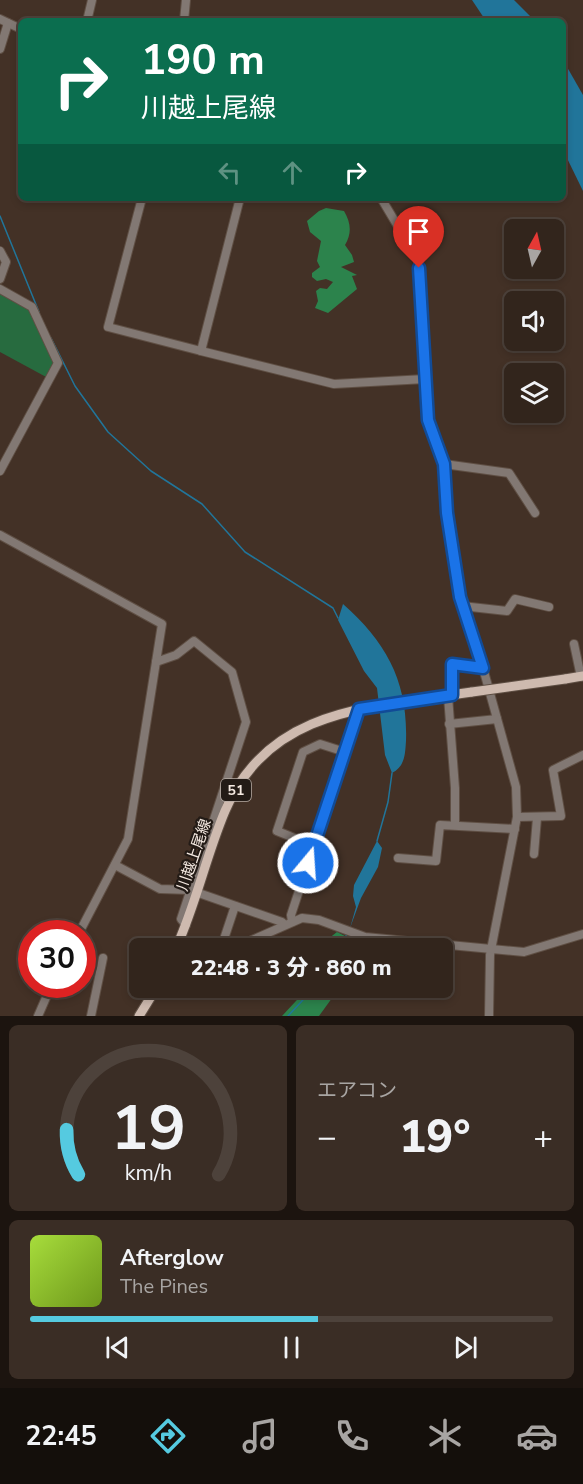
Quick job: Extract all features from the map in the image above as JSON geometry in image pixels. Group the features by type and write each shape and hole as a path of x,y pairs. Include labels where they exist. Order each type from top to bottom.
{"main road":[{"name":"川越上尾線","path":"180,938 194,892 225,810 257,761 300,728 326,717 375,706 582,677"},
{"path":"139,1016 150,998"}],"street":[{"path":"88,18 92,0"},
{"path":"184,18 186,0"},
{"path":"0,49 4,21 18,27"},
{"path":"141,201 108,327 334,384 425,379"},
{"path":"201,351 239,201"},
{"path":"383,201 418,260 428,420 444,464 447,513 462,606 483,668 516,787 515,829 492,948 489,1016"},
{"path":"0,251 6,262 0,279"},
{"path":"0,289 32,307 58,363 0,471"},
{"path":"444,464 510,473 535,513"},
{"path":"0,535 162,624 128,839 86,920"},
{"path":"462,606 507,611 515,599 549,608"},
{"path":"156,662 176,655 194,641 232,672 246,722 194,892"},
{"path":"574,644 582,677"},
{"path":"455,825 455,788 449,723 452,664 483,668"},
{"path":"289,923 359,709"},
{"path":"449,723 498,719"},
{"path":"314,846 277,831 303,752 320,744 345,752"},
{"path":"516,817 561,816 553,770 583,755"},
{"path":"534,854 537,818"},
{"path":"398,858 436,861 439,826 515,829"},
{"path":"115,865 160,889 194,892 289,923"},
{"path":"224,938 235,906"},
{"path":"256,938 289,923 312,918 365,937 524,952 583,934"},
{"path":"92,1016 103,958"},
{"path":"39,1016 46,998"}],"green space":[{"path":"326,208 344,211 346,215 350,232 345,245 354,262 341,267 357,275 352,276 357,289 328,313 315,308 318,301 316,291 320,288 327,289 333,282 326,279 317,281 312,277 312,273 320,267 317,261 321,241 310,232 307,221"},
{"path":"0,293 30,308 56,363 48,378 0,352"},
{"path":"337,932 349,938 329,938"},
{"path":"299,998 332,998 319,1016 282,1016"}],"water":[{"path":"472,0 514,0 532,18 484,18"},
{"path":"566,65 583,95 583,191 566,156"},
{"path":"343,604 383,649 399,682 406,720 406,746 400,767 392,773 385,755 377,688 364,671 338,620"},
{"path":"377,841 382,848 378,867 361,898 350,928 356,907 353,896 354,885"}],"waterway":[{"path":"0,216 39,312"},
{"path":"51,338 75,386 108,432 151,471 202,504 245,552 333,608 338,618"},
{"path":"377,841 388,802 392,773"},
{"path":"345,938 347,934"},
{"path":"288,1016 305,998"}],"route":[{"path":"308,863 359,709 452,695 450,673 452,664 483,668 460,597 445,499 444,464 426,409 419,268"}]}
